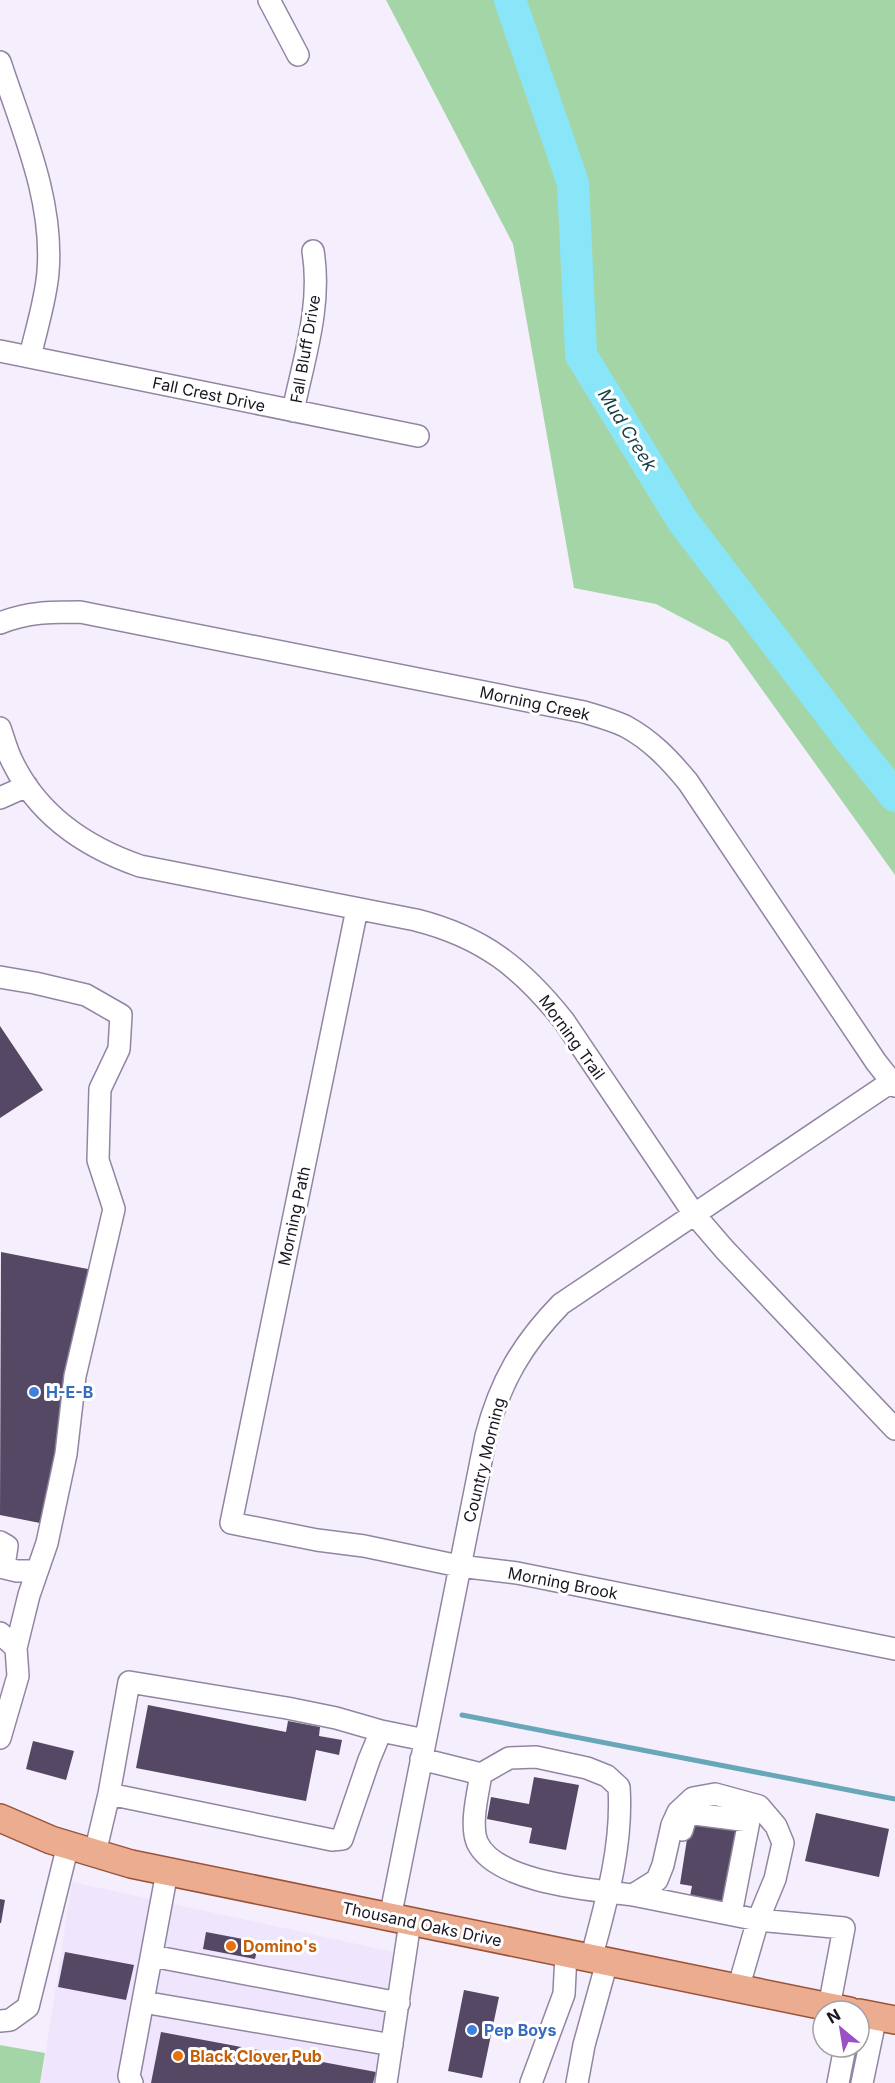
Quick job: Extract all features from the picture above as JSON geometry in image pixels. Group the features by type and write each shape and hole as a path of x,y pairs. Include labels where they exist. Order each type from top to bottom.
{"main road":[{"name":"Thousand Oaks Drive","path":"0,1818 68,1845 131,1864 811,2003"}],"street":[{"path":"269,0 298,55"},
{"path":"0,62 43,198 49,249 48,273 30,357"},
{"name":"Fall Bluff Drive","path":"294,411 314,314 316,291 313,251"},
{"name":"Fall Crest Drive","path":"0,351 418,436"},
{"name":"Morning Creek","path":"0,623 20,615 42,612 80,612 584,712 623,725 665,755 688,782 893,1084"},
{"name":"Morning Trail","path":"0,728 12,760 27,786 44,808 57,821 88,844 117,858 140,866 416,920 458,933 488,949 523,975 541,992 564,1021 694,1214 725,1250 895,1429"},
{"path":"0,798 27,786"},
{"name":"Morning Path","path":"231,1523 357,909"},
{"path":"0,977 35,982 86,995 121,1015 119,1049 100,1089 98,1160 114,1209 75,1376 66,1454 47,1543 16,1648 18,1676 0,1738"},
{"name":"Country Morning","path":"386,2083 399,2003 400,1920 423,1750 459,1566 493,1411 513,1365 527,1342 561,1304 893,1084"},
{"name":"Morning Brook","path":"231,1523 317,1540 364,1546 459,1566 517,1572 895,1649"},
{"path":"0,1542 7,1546 2,1566 17,1570 37,1571"},
{"path":"0,1633 16,1648"},
{"path":"94,1853 109,1794 129,1682 336,1718 381,1731 481,1774"},
{"path":"109,1794 332,1840 342,1839 381,1731"},
{"path":"481,1774 509,1758 536,1757 587,1768 607,1776 619,1787 620,1803 614,1868 609,1892 588,1958 584,2044 577,2083"},
{"path":"481,1774 474,1819 477,1842 492,1860 512,1872 549,1882 633,1895 758,1920 844,1928 840,1999"},
{"path":"657,1880 663,1865 672,1825 678,1812 693,1798 715,1794 759,1806 776,1826 783,1843 775,1879 758,1920 738,1989"},
{"path":"633,1895 671,1872 687,1813 749,1821 731,1914"},
{"path":"0,2021 10,2020 28,2007 68,1845"},
{"path":"132,2083 129,2076 167,1872"},
{"path":"152,1956 399,2003"},
{"path":"531,2083 564,1994 588,1958"},
{"path":"143,2002 392,2045"},
{"path":"862,2083 877,2017"},
{"path":"838,2083 843,2059"}],"shaded area":[{"path":"72,1882 417,1957 395,2083 41,2083"}],"green space":[{"path":"386,0 895,0 895,875 728,642 656,604 574,588 513,244"},
{"path":"0,2045 45,2053 40,2083 0,2083"}],"building":[{"path":"0,1026 43,1090 0,1118"},
{"name":"H-E-B","path":"1,1252 93,1270 40,1523 0,1515"},
{"path":"148,1705 286,1732 288,1721 320,1727 319,1736 342,1740 339,1755 316,1750 306,1801 136,1768"},
{"path":"33,1741 74,1751 66,1780 26,1769"},
{"path":"534,1777 579,1785 566,1850 529,1843 532,1828 487,1819 491,1797 529,1804"},
{"path":"816,1813 889,1829 879,1877 805,1861"},
{"path":"690,1820 741,1828 729,1902 690,1896 692,1886 680,1884"},
{"path":"0,1899 5,1900 1,1923 0,1923"},
{"name":"Domino's","path":"206,1932 259,1942 255,1959 203,1949"},
{"path":"65,1952 134,1965 126,2000 58,1987"},
{"path":"464,1990 499,1997 482,2078 448,2071"},
{"path":"161,2032 376,2072 373,2083 151,2083"}],"waterway":[{"name":"Mud Creek","path":"510,0 573,183 581,355 682,520 895,796"},
{"path":"462,1715 895,1799"}],"place":[{"name":"H-E-B","path":"34,1392"},
{"name":"Domino's","path":"231,1946"},
{"name":"Pep Boys","path":"472,2030"},
{"name":"Black Clover Pub","path":"178,2056"}]}
